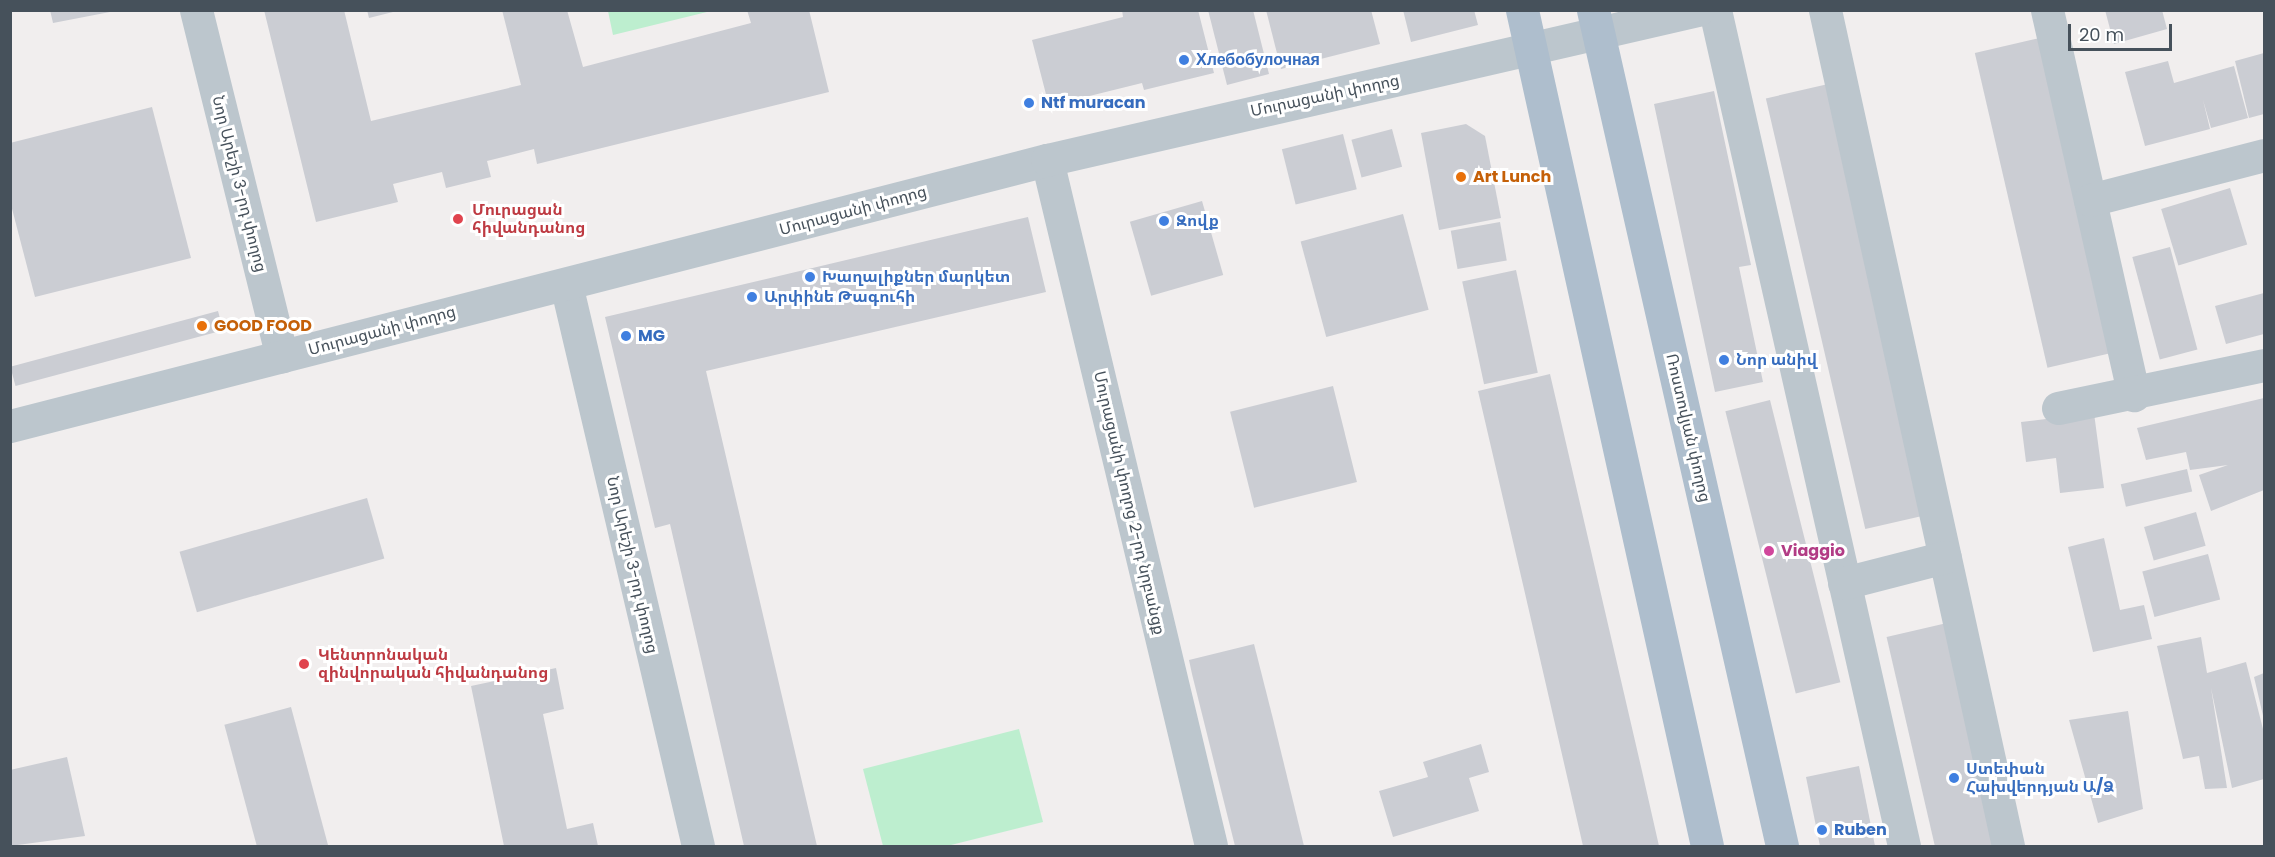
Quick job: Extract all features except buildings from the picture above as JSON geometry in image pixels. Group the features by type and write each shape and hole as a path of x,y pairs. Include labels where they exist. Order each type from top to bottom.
{"main road":[{"path":"1522,10 1707,846"},
{"name":"Ռոստովյան փողոց","path":"1596,23 1782,846"}],"street":[{"name":"Նոր Արեշի 3-րդ փողոց","path":"196,10 282,357"},
{"name":"Մուրացանի փողոց","path":"10,426 1047,159 1531,51 1596,23 1698,10"},
{"path":"1715,10 1904,846"},
{"path":"1825,10 2008,846"},
{"path":"2047,10 2134,395"},
{"path":"2090,201 2265,155"},
{"name":"Մուրացանի փողոց 2-րդ նրբանցք","path":"1047,159 1211,846"},
{"name":"Նոր Արեշի 3-րդ փողոց","path":"566,284 698,846"},
{"path":"2058,408 2134,395 2265,365"},
{"path":"1844,582 1945,557"}],"green space":[{"path":"608,10 711,11 613,35"},
{"path":"1019,729 1043,822 947,846 883,846 863,769"}],"place":[{"name":"Хлебобулочная","path":"1184,60"},
{"name":"Ntf muracan","path":"1029,103"},
{"name":"Art Lunch","path":"1461,177"},
{"name":"Մուրացան հիվանդանոց","path":"458,219"},
{"name":"Զովք","path":"1164,221"},
{"name":"Խաղալիքներ մարկետ","path":"810,277"},
{"name":"Արփինե Թագուհի","path":"752,297"},
{"name":"GOOD FOOD","path":"202,326"},
{"name":"MG","path":"626,336"},
{"name":"Նոր անիվ","path":"1724,360"},
{"name":"Viaggio","path":"1769,551"},
{"name":"Կենտրոնական զինվորական հիվանդանոց","path":"304,664"},
{"name":"Ստեփան Հախվերդյան Ա/Ձ","path":"1954,778"},
{"name":"Ruben","path":"1822,830"}]}
